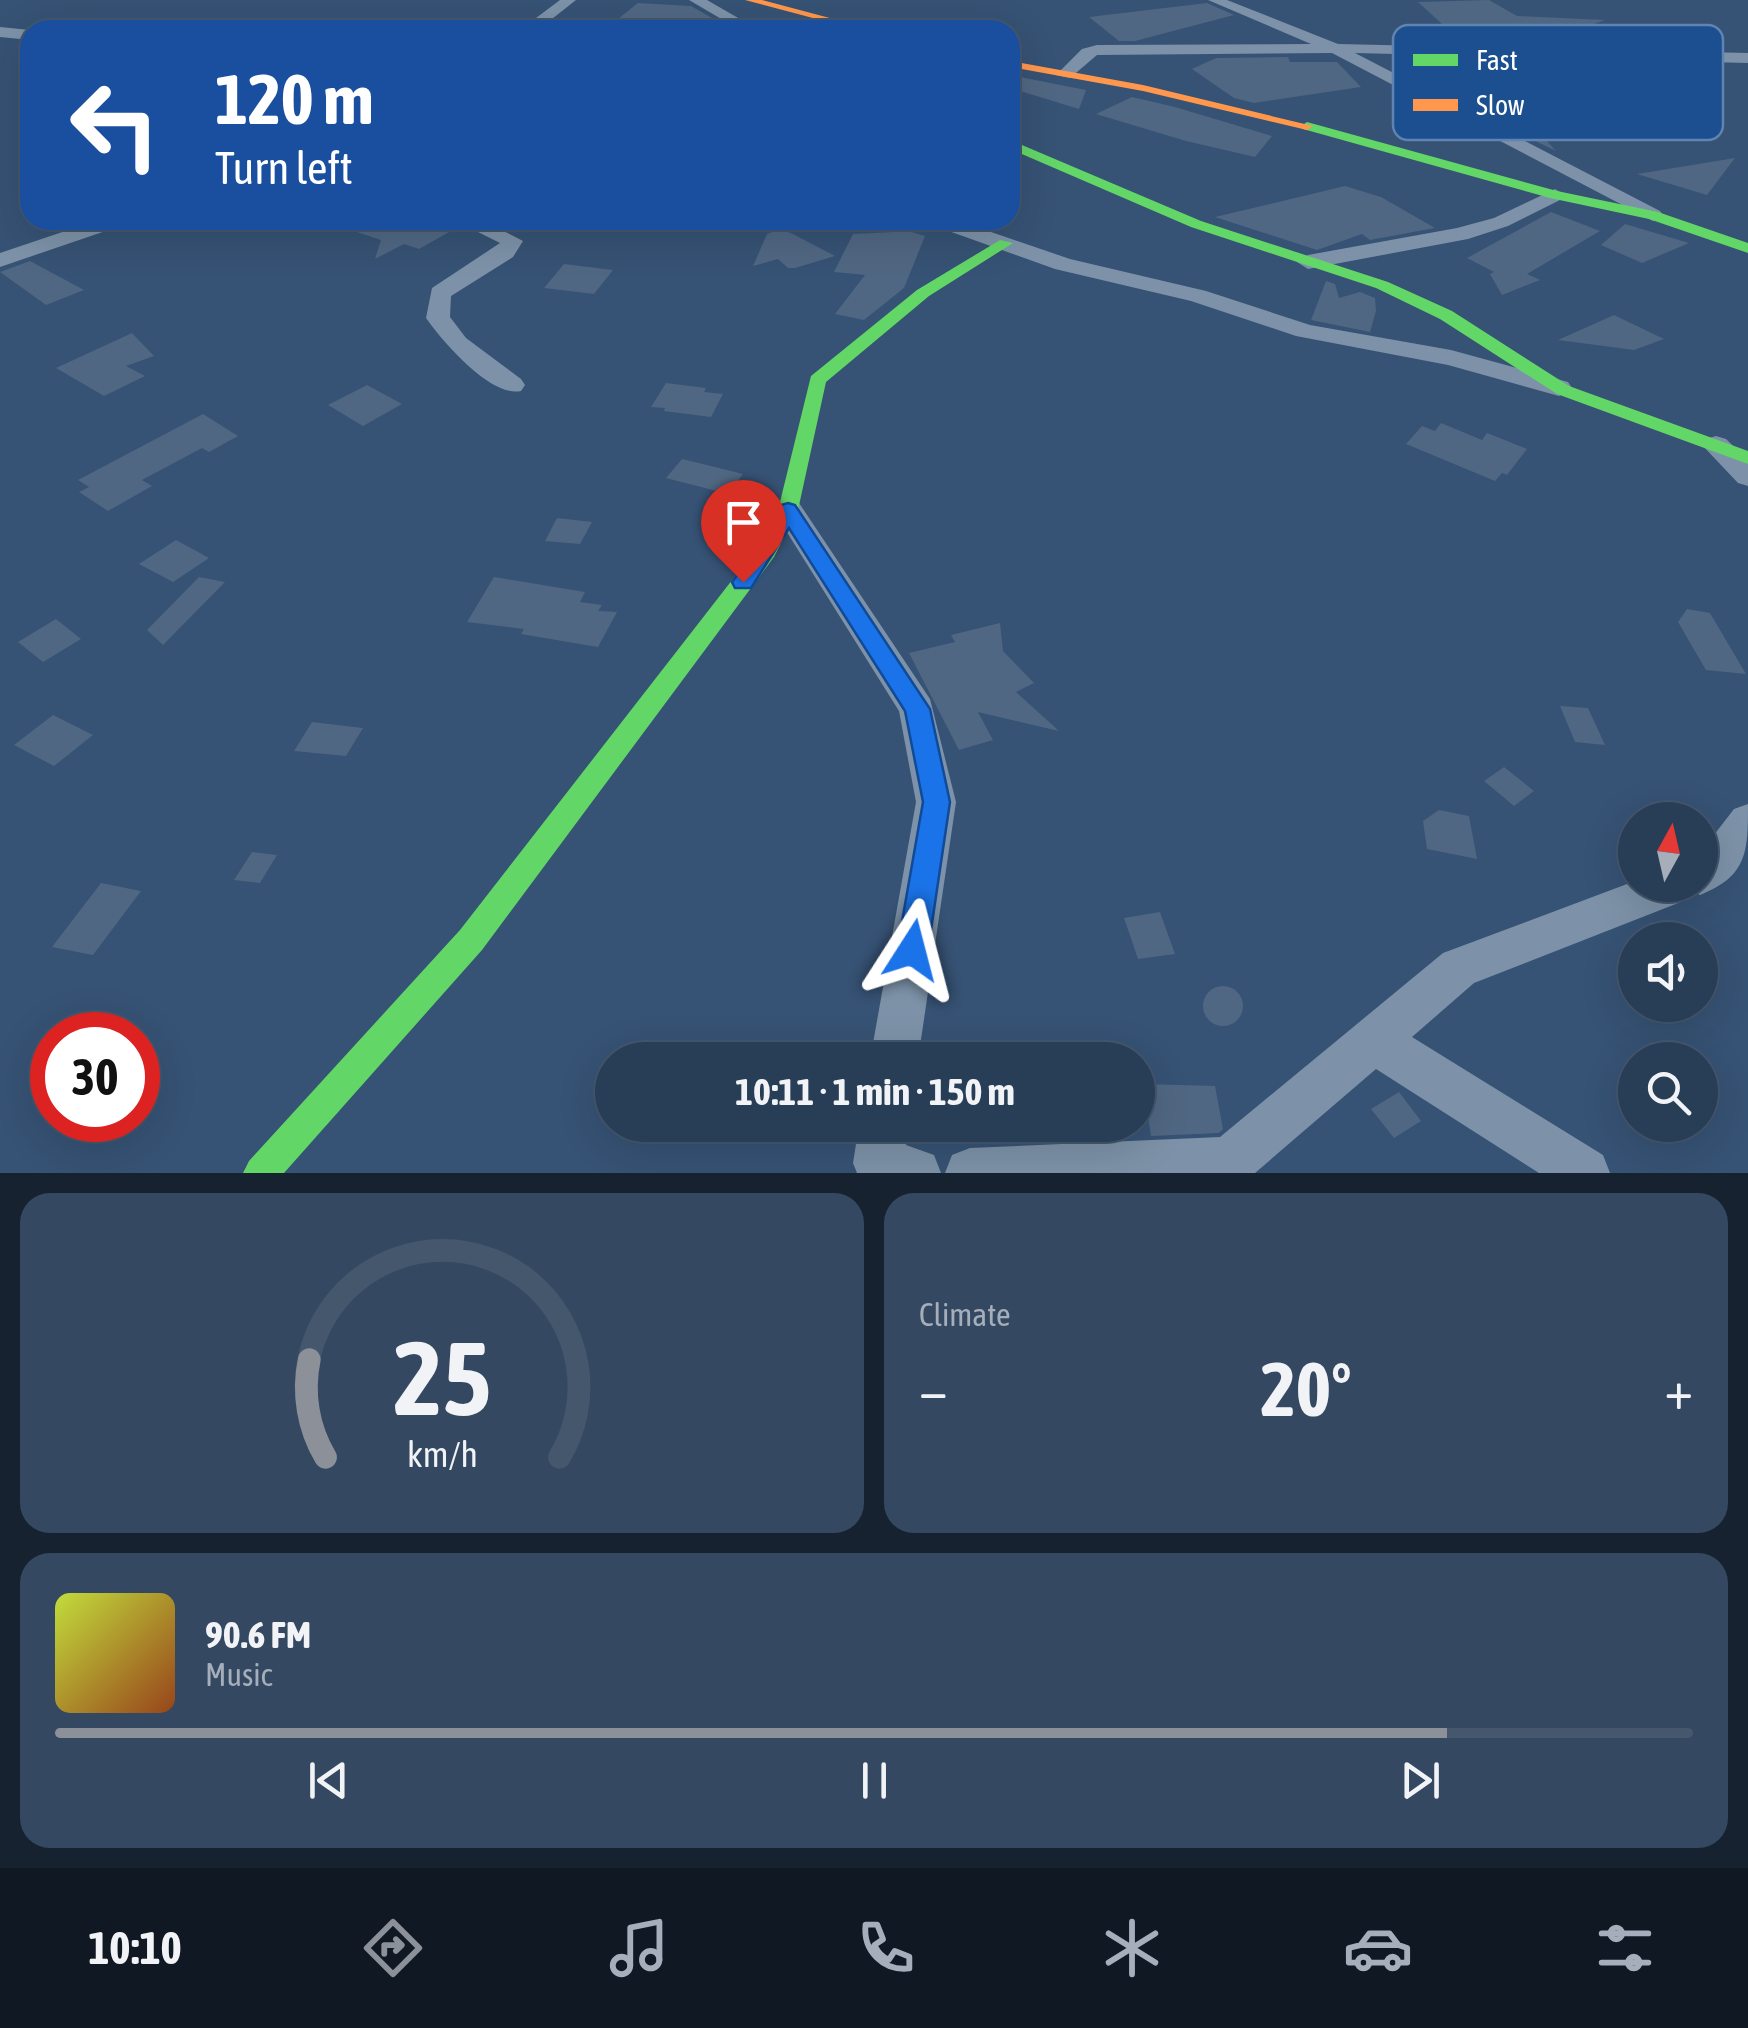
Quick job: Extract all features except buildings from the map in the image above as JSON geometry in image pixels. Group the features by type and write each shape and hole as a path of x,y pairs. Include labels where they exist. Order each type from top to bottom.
{"street":[{"path":"542,20 569,0"},
{"path":"696,0 733,20"},
{"path":"750,0 830,20"},
{"path":"1215,0 1332,48 1393,80"},
{"path":"1064,75 1088,52 1096,50 1393,49"},
{"path":"1723,57 1748,58"},
{"path":"1020,66 1143,88 1349,136 1555,195 1652,215 1748,248"},
{"path":"1508,140 1652,215"},
{"path":"1020,148 1196,224 1382,286 1446,316 1563,390"},
{"path":"1308,262 1460,234 1501,222 1555,195"},
{"path":"0,234 7,258 90,230"},
{"path":"488,230 512,240 505,252 440,293 438,318 457,343 512,385"},
{"path":"966,230 1063,264 1198,296 1306,332 1451,358 1563,390 1748,458"},
{"path":"261,1173 471,940 766,552 788,510 818,380 923,292 1005,243"},
{"path":"1716,445 1748,477"},
{"path":"788,510 917,709 936,802 897,1042"},
{"path":"1718,861 1748,821"},
{"path":"970,1173 1229,1162 1459,968 1632,902"},
{"path":"1374,1040 1585,1173"},
{"path":"881,1142 878,1163 916,1173"}],"traffic: fast":[{"path":"1307,126 1555,195 1653,215 1748,248"},
{"path":"1020,148 1196,224 1382,285 1446,315 1563,390 1748,458"},
{"path":"261,1173 471,940 766,552 788,510 817,380 923,293 1005,243"}],"traffic: slow":[{"path":"750,0 830,20"},
{"path":"1020,66 1143,88 1307,126"}],"route":[{"path":"743,582 766,552 788,510 917,709 936,802 912,950"}]}
